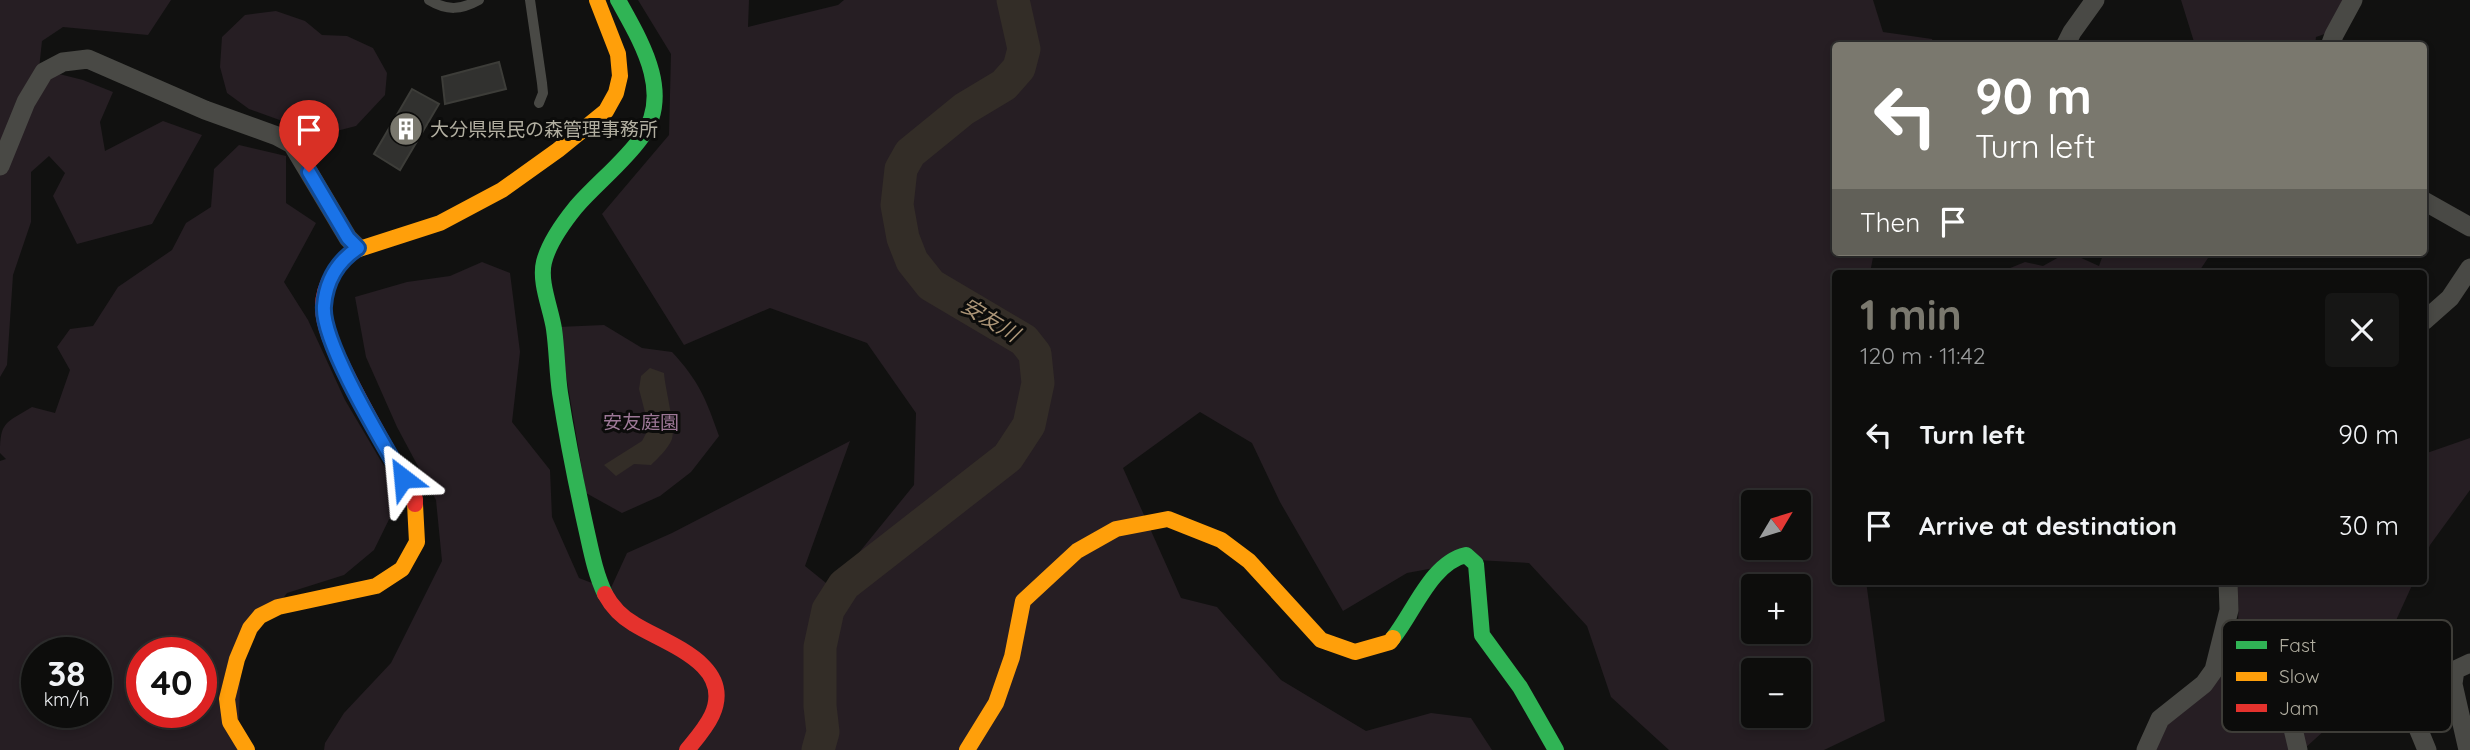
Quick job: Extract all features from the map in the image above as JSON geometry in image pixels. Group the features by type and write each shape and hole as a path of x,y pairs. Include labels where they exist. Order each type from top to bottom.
{"street":[{"path":"247,750 230,722 227,699 237,659 250,628 260,616 278,607 376,586 402,569 417,542 415,499 354,390 331,341 323,307 331,277 343,258 358,248 454,217 513,182 606,111 616,93 620,76 618,54 597,0"},
{"path":"618,0 650,62 655,106 652,121 642,137 565,220 543,264 554,328 559,389 595,568 608,599 626,621 694,655 705,665 716,687 716,713 687,750"},
{"path":"2067,42 2095,0"},
{"path":"2331,42 2353,0"},
{"path":"0,166 26,103 44,72 63,62 88,59 292,144 348,238 358,248"},
{"path":"2427,203 2470,228"},
{"path":"2427,318 2450,298 2470,268"},
{"path":"967,750 996,703 1012,657 1023,601 1077,551 1116,529 1168,519 1221,540 1249,561 1321,640 1356,652 1390,642 1407,621 1418,597 1452,558 1466,555 1476,564 1482,635 1520,687 1556,750"},
{"path":"2226,620 2228,585"},
{"path":"2146,750 2160,719 2204,684 2214,670 2222,638"},
{"path":"2468,750 2453,684 2455,670 2465,663 2470,663"},
{"path":"2294,732 2298,750"},
{"path":"2419,732 2427,750"}],"lane":[{"path":"429,0 452,10 479,0"},
{"path":"530,0 543,93 539,103"}],"green space":[{"path":"0,0 171,0 148,35 63,27 42,41 39,69 83,80 113,92 100,122 105,151 163,121 202,135 152,224 77,244 53,196 65,173 49,156 31,172 31,222 13,275 7,365 0,377"},
{"path":"638,0 749,0 748,27 838,5 844,0 1873,0 1883,32 1932,39 1933,42 1832,42 1832,256 1873,256 1871,270 1832,270 1832,585 1867,585 1885,721 1824,750 1669,750 1611,697 1587,626 1529,563 1477,560 1407,573 1343,611 1280,502 1252,443 1200,412 1123,468 1181,598 1217,607 1281,680 1366,731 1431,713 1471,718 1492,750 324,750 325,743 344,713 391,663 442,561 436,500 397,427 366,357 355,297 407,282 450,276 482,262 510,273 520,352 512,422 550,470 552,517 579,578 610,590 627,553 672,533 850,441 805,566 831,587 914,485 916,413 867,343 770,308 684,345 602,214 669,135 671,54"},
{"path":"2181,0 2351,0 2348,26 2316,37 2315,42 2194,42"},
{"path":"276,11 305,21 322,35 347,36 373,48 387,73 385,95 356,126 321,135 249,109 227,93 220,67 222,37 245,15"},
{"path":"239,145 286,156 286,203 316,223 284,282 308,320 345,400 401,495 374,550 344,575 287,593 241,654 238,750 0,750 0,461 6,459 0,453 3,429 10,420 32,407 55,413 70,370 57,347 70,329 93,326 118,287 172,250 186,223 211,207 214,169"},
{"path":"2061,256 2077,256 2099,266 2103,256 2209,256 2200,270 2005,270 2025,262 2043,266"},
{"name":"安友庭園","path":"604,325 642,348 672,352 701,391 719,436 691,472 660,496 622,513 586,493 558,327"},
{"path":"2470,438 2470,490 2427,552 2427,453"},
{"path":"2237,585 2412,585 2396,620 2238,620"},
{"path":"2222,675 2222,732 2323,732 2303,750 2153,750 2172,717"}],"shaded area":[{"path":"650,368 664,373 673,426 672,439 651,465 634,464 616,476 604,465 642,441 649,428 639,389 641,376"}],"building":[{"path":"499,62 506,89 445,104 442,77"},
{"name":"大分県県民の森管理事務所","path":"412,89 439,104 400,170 374,154"}],"waterway":[{"name":"安友川","path":"818,750 823,732 820,647 828,610 844,585 1008,457 1029,425 1038,383 1035,354 1024,340 931,285 912,261 903,238 897,205 901,169 910,153 964,109 1004,85 1019,68 1024,49 1013,0"}],"traffic: fast":[{"path":"605,594 594,561 572,461 543,270 549,247 566,220 634,147 650,121 654,103 650,67 636,32 618,0"},
{"path":"1393,638 1433,578 1454,560 1466,555 1476,564 1482,635 1520,687 1556,750"}],"traffic: slow":[{"path":"356,250 440,223 502,190 606,111 616,93 620,76 618,54 597,0"},
{"path":"247,750 230,722 227,699 237,659 250,628 260,616 278,607 376,586 402,569 417,542 415,504"},
{"path":"967,750 996,703 1012,657 1023,601 1077,551 1116,529 1168,519 1221,540 1249,561 1321,640 1355,652 1390,642 1393,638"}],"traffic: jam":[{"path":"356,250 337,267 328,283 323,300 325,323 350,382 415,499 415,504"},
{"path":"605,594 621,615 694,658 706,669 714,682 717,697 712,715 687,750"}],"place":[{"name":"大分県県民の森管理事務所","path":"406,129"}],"route":[{"path":"309,172 348,238 358,248 343,258 331,277 323,307 331,341 354,390 403,478"}]}
